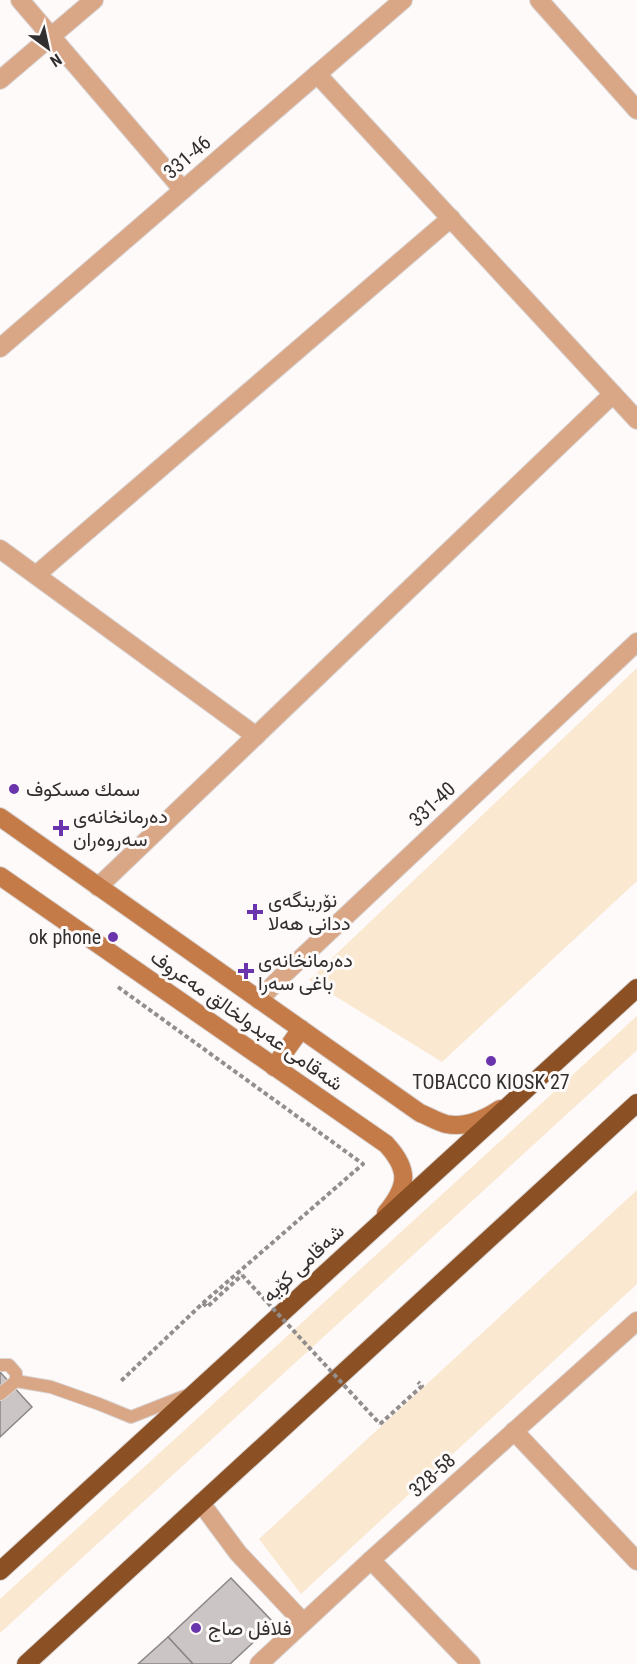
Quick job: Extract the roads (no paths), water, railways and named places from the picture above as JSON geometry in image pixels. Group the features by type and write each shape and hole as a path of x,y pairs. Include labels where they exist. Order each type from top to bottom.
{"highway":[{"name":"شەقامی کۆیە","path":"0,1571 637,988"},
{"path":"26,1664 637,1103"}],"main road":[{"name":"شەقامی عەبدولخالق مەعروف","path":"0,817 420,1113 446,1124 466,1125 489,1116 516,1098"},
{"name":"شەقامی عەبدولخالق مەعروف","path":"0,876 386,1144 397,1156 404,1170 403,1185 395,1202 374,1228"},
{"path":"274,1067 301,1029"}],"street":[{"path":"20,0 183,190"},
{"path":"0,80 94,0"},
{"name":"331-46","path":"0,348 404,0"},
{"path":"539,0 637,110"},
{"path":"317,74 637,420"},
{"path":"36,575 451,218"},
{"path":"98,886 614,394"},
{"path":"0,549 256,736"},
{"name":"331-40","path":"259,1000 288,970 637,642"},
{"name":"328-58","path":"259,1664 637,1321"},
{"path":"514,1431 637,1561"},
{"path":"201,1503 238,1553 303,1622"},
{"path":"371,1560 471,1664"}],"lane":[{"path":"0,1365 9,1365 16,1372 16,1380 0,1394"},
{"path":"16,1380 51,1387 131,1417 199,1390"}],"place":[{"name":"سمك مسكوف","path":"14,789"},
{"name":"دەرمانخانەی سەروەران","path":"61,828"},
{"name":"نۆرینگەی ددانی هەلا","path":"255,912"},
{"name":"ok phone","path":"113,937"},
{"name":"دەرمانخانەی باغی سەرا","path":"246,971"},
{"name":"TOBACCO KIOSK 27","path":"491,1061"},
{"name":"فلافل صاج","path":"196,1628"}]}
